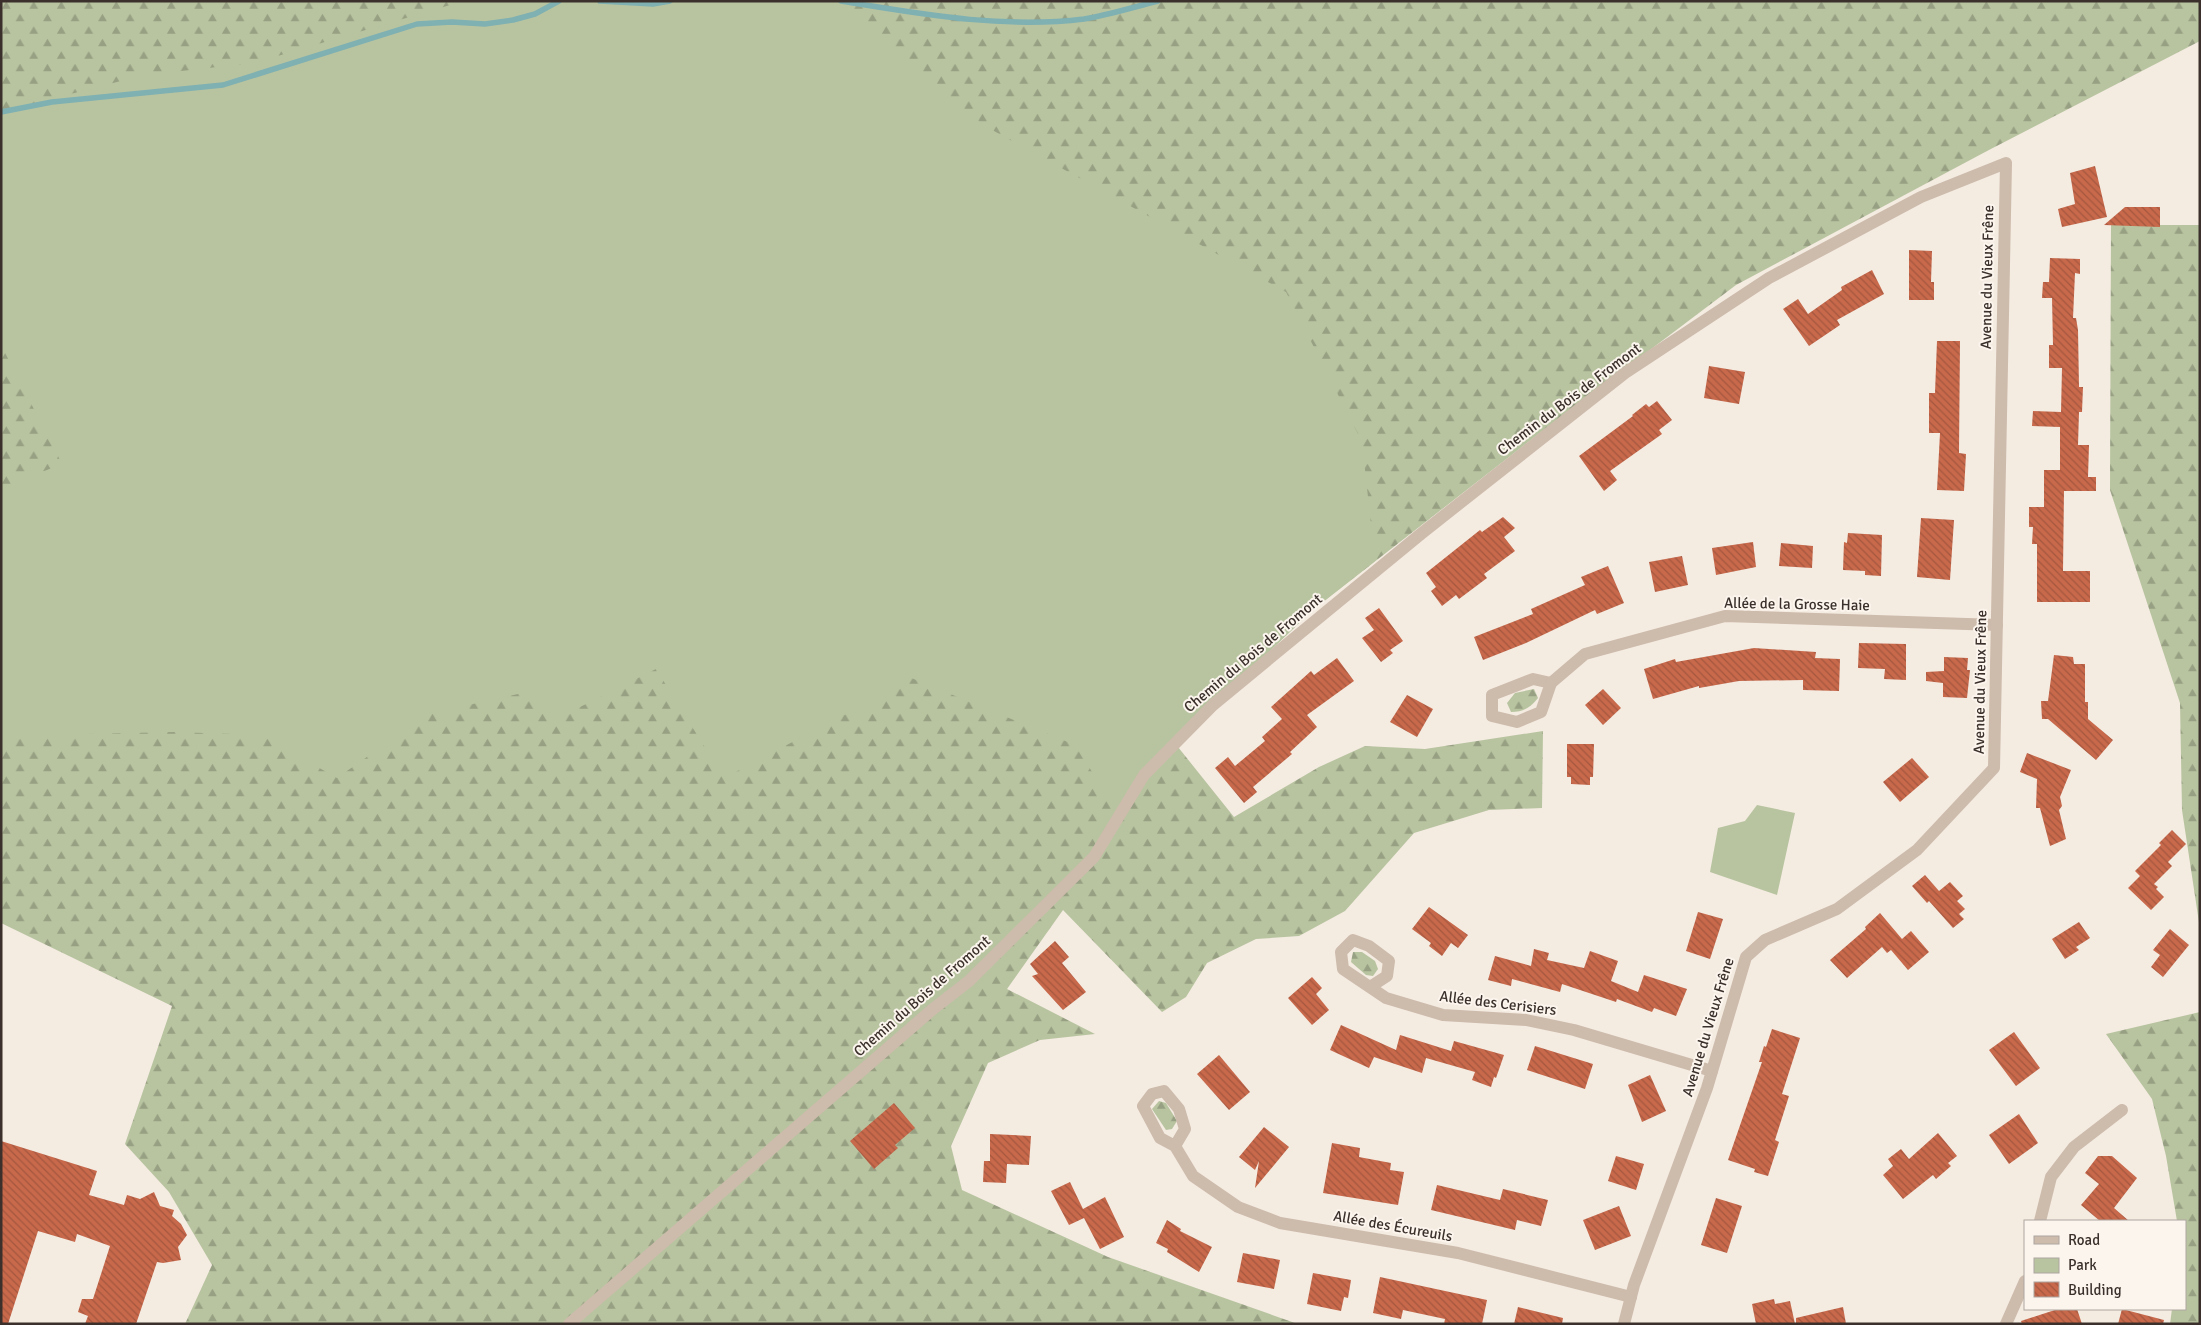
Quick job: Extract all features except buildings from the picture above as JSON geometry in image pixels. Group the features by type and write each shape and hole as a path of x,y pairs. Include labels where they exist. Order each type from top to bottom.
{"street":[{"name":"Avenue du Vieux Frêne","path":"1624,1324 1631,1297 1712,1071 1746,957 1765,940 1837,909 1917,850 1994,768 2006,163"},
{"name":"Chemin du Bois de Fromont","path":"569,1324 933,1009 969,981 1094,857 1144,775 1213,705 1422,533 1625,373 1769,278 1921,197 2006,163"},
{"name":"Allée de la Grosse Haie","path":"1551,683 1585,654 1725,616 1997,625"},
{"path":"1533,680 1551,683 1542,712 1517,722 1492,716 1492,695 1533,680"},
{"name":"Allée des Cerisiers","path":"1370,987 1386,998 1443,1015 1526,1020 1574,1030 1712,1071"},
{"path":"2040,1220 2052,1177 2074,1147 2122,1110"},
{"name":"Allée des Écureuils","path":"1174,1146 1193,1176 1238,1207 1280,1223 1458,1253 1631,1297"},
{"path":"2006,1324 2024,1283"}],"green space":[{"path":"1,1 2200,1 2200,41 1987,151 1736,285 1532,439 1314,609 1174,742 1234,817 1319,767 1365,746 1425,749 1543,731 1542,808 1489,810 1414,833 1345,911 1299,936 1256,939 1207,963 1186,997 1162,1012 1063,910 1007,989 1095,1034 1040,1040 988,1063 951,1146 962,1190 1108,1257 1298,1324 185,1324 212,1265 169,1192 125,1144 172,1006 1,923"},
{"path":"477,1 831,1 985,126 1286,292 1362,442 1375,561 1314,609 1174,742 1118,813 1075,745 904,675 878,706 844,715 724,778 656,669 562,716 527,692 428,714 337,778 261,735 174,732 1,736 1,488 62,464 1,345 1,112 144,75 254,63 450,5"},
{"path":"2111,225 2200,225 2200,929 2182,810 2180,703 2110,490"},
{"path":"1534,689 1538,698 1529,707 1511,712 1507,703 1515,693"},
{"path":"1757,805 1795,813 1777,895 1710,872 1718,828 1745,821"},
{"path":"1353,952 1362,952 1375,961 1378,969 1373,976 1366,975 1351,962"},
{"path":"2200,1012 2200,1324 2170,1324 2172,1310 2186,1310 2186,1220 2177,1220 2166,1156 2152,1099 2106,1034"},
{"path":"1159,1101 1166,1103 1177,1121 1172,1129 1166,1130 1152,1109"}],"waterway":[{"path":"1,112 52,102 223,85 417,24 452,22 485,24 513,20 535,14 559,1"},
{"path":"600,1 653,4 670,1"},
{"path":"841,1 962,19 1023,22 1054,22 1084,19 1158,1"}]}
